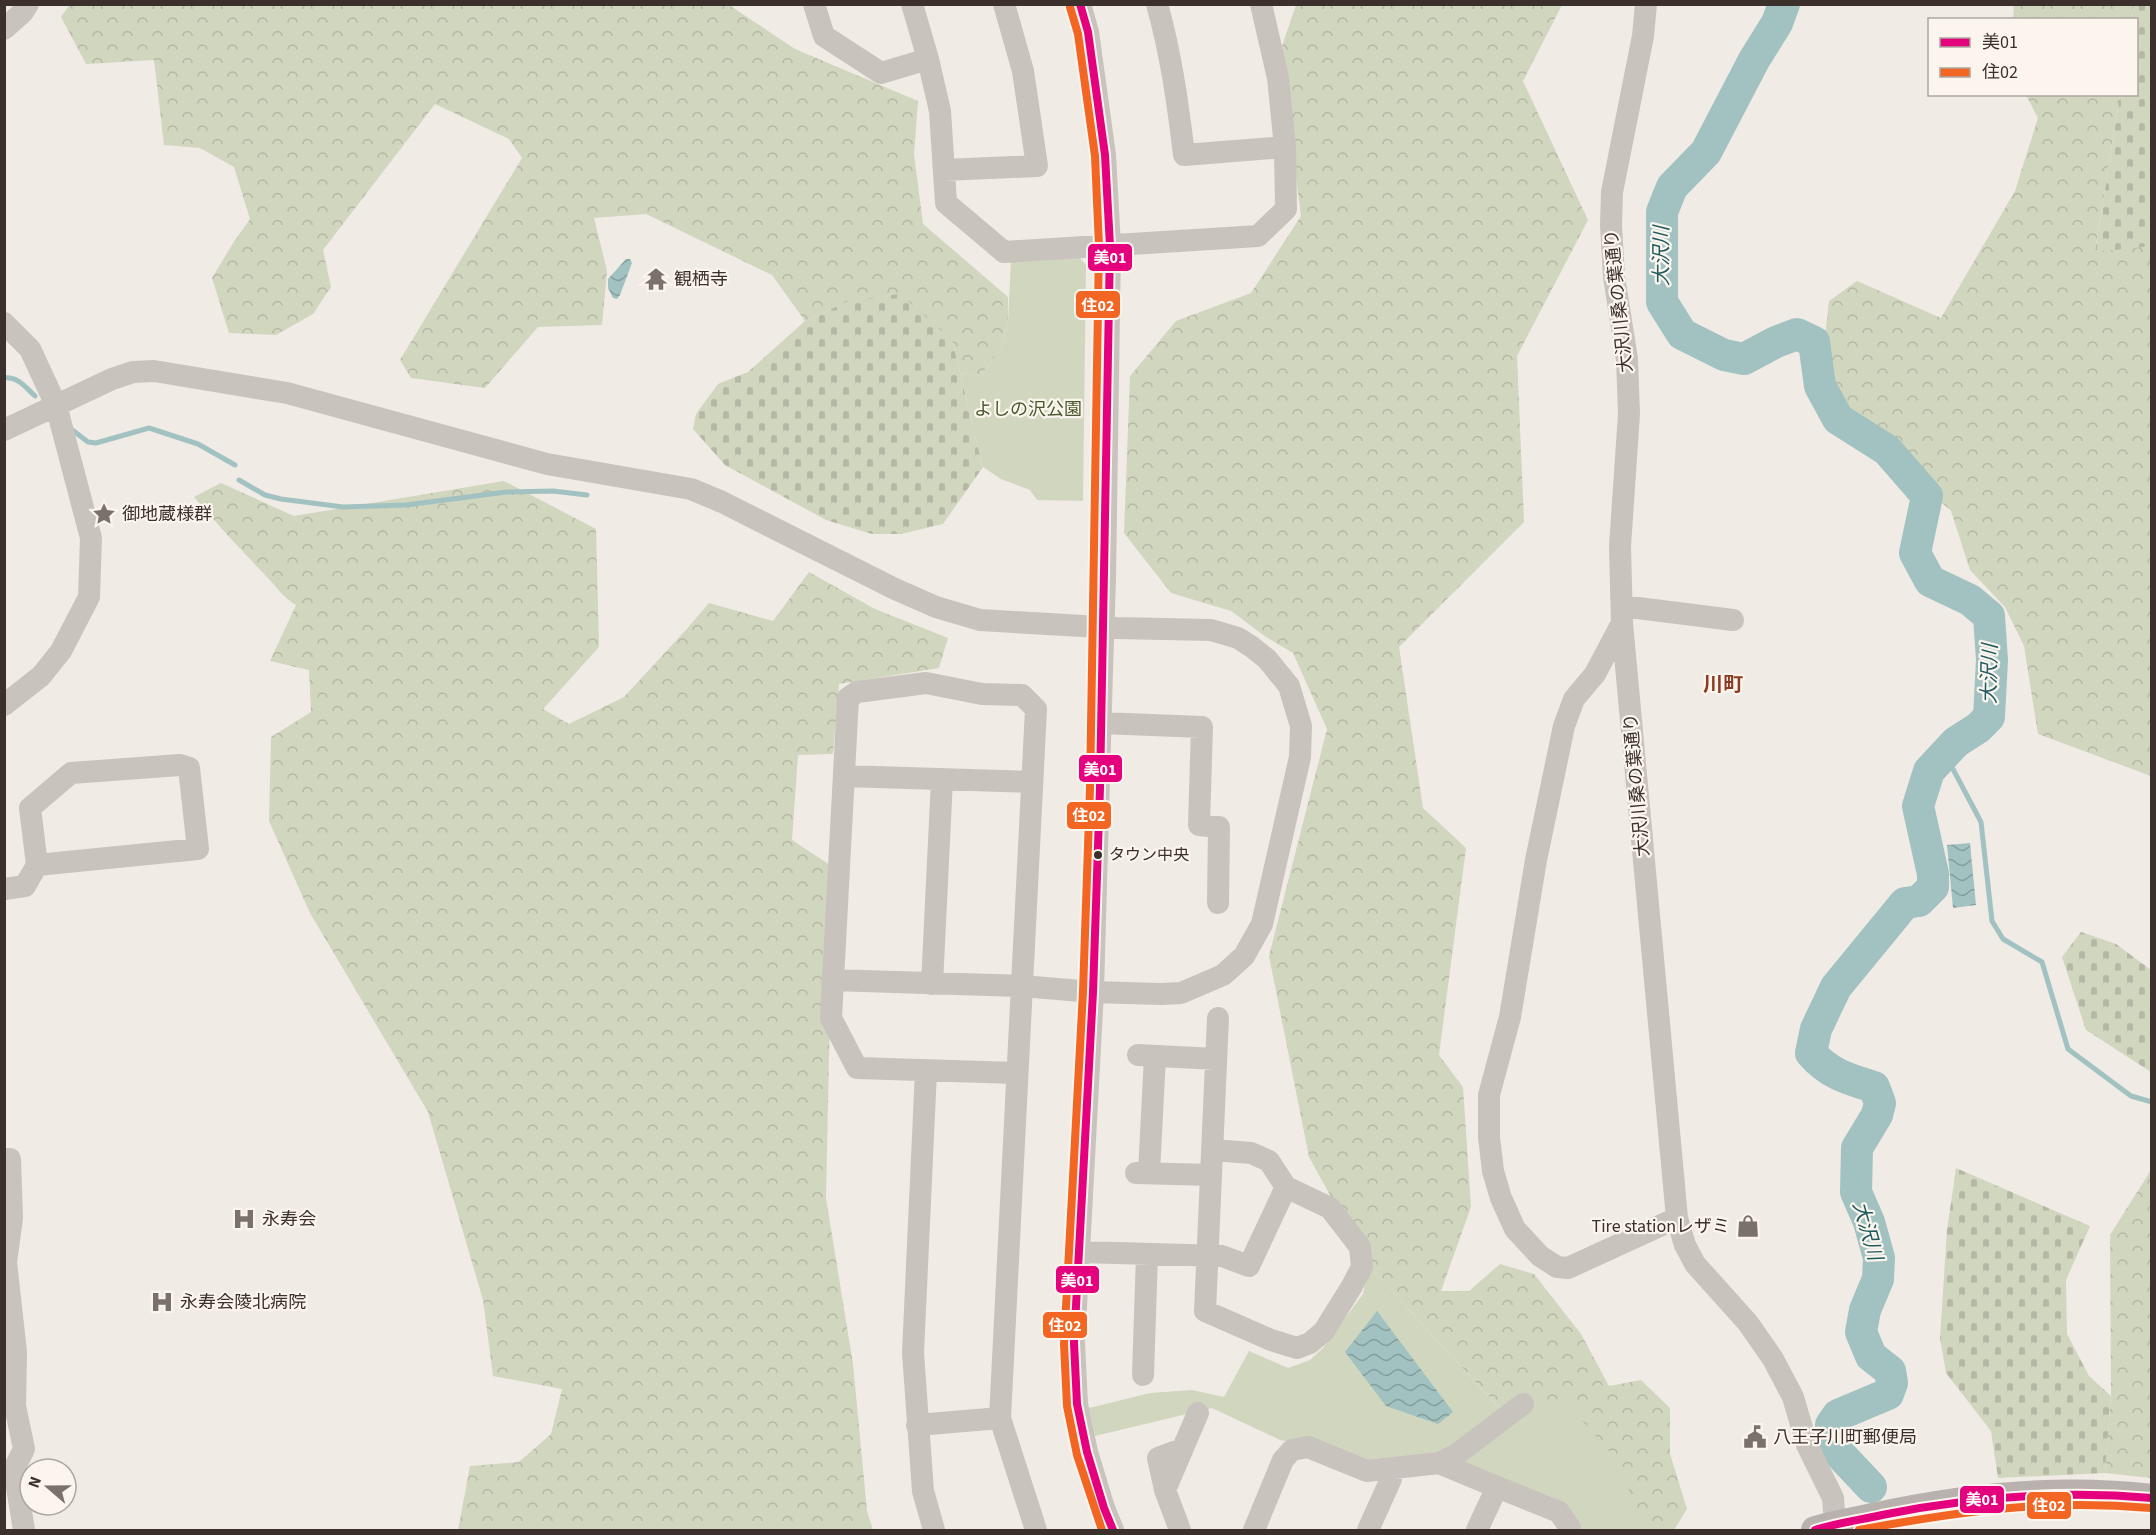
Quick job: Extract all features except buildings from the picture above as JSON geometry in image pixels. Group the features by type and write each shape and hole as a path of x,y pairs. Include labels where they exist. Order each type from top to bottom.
{"main road":[{"path":"1827,1528 1922,1506 1999,1496 2075,1494 2151,1498"}],"street":[{"path":"4,29 23,12 28,4"},
{"path":"814,4 824,36 881,73 928,59"},
{"path":"912,4 940,111 946,203 1004,252 1258,236 1286,209 1285,147 1278,78 1261,4"},
{"path":"944,170 1037,166 1023,71 1004,4"},
{"path":"1080,4 1088,32 1105,155 1110,246 1101,723 1093,992 1081,1252 1074,1343 1077,1404 1087,1452 1113,1530"},
{"path":"1157,4 1165,32 1184,155 1285,147"},
{"name":"大沢川桑の葉通り","path":"1646,4 1643,36 1612,192 1614,278 1627,359 1629,414 1620,546 1622,614 1677,1218 1684,1245 1695,1264 1748,1323 1773,1359 1793,1397 1807,1445 1833,1498 1827,1528"},
{"path":"4,323 30,350 56,405 91,538 89,597 61,651 41,676 4,705"},
{"path":"4,430 112,379 133,372 154,371 287,393 547,464 691,489 722,502 902,592 936,607 980,620 1116,628 1211,630 1239,638 1267,659 1289,686 1301,726 1300,757 1262,924 1244,956 1223,975 1205,985 1181,993 1140,994 1022,986 832,980"},
{"path":"1677,1218 1568,1268 1557,1267 1540,1256 1515,1229 1492,1171 1489,1095 1510,1017 1536,860 1564,726 1574,699 1595,674 1622,614 1733,620"},
{"path":"1016,1073 857,1068 831,1018 848,698 857,692 926,683 982,694 1022,694 1036,709 999,1418 1036,1530"},
{"path":"1101,723 1202,728 1199,825 1219,827 1218,903"},
{"path":"4,889 26,886 37,864 30,808 71,773 180,765 189,768 198,849 37,864"},
{"path":"844,776 1032,782"},
{"path":"932,984 942,780"},
{"path":"1213,1150 1251,1153 1269,1161 1286,1187 1330,1208 1360,1247 1362,1268 1324,1331 1310,1342 1297,1348 1271,1340 1205,1311 1218,1018"},
{"path":"1211,1175 1143,1173 1147,1055 1216,1059"},
{"path":"926,1071 913,1353 923,1491 934,1530"},
{"path":"4,1159 10,1159 12,1218 6,1262 16,1352 15,1406 24,1449 14,1469 24,1530"},
{"path":"1081,1252 1222,1256 1249,1266 1286,1187"},
{"path":"1143,1375 1147,1254"},
{"path":"1254,1530 1283,1460 1292,1450 1308,1448 1367,1470 1439,1463 1457,1454 1523,1404"},
{"path":"1180,1530 1165,1490 1158,1458 1182,1449 1198,1413"},
{"path":"917,1425 999,1418"},
{"path":"1439,1463 1559,1512 1570,1530"},
{"path":"1368,1530 1391,1479 1392,1469"},
{"path":"1477,1530 1497,1487"}],"green space":[{"path":"70,4 729,5 795,49 918,101 914,154 923,224 1008,297 1008,322 1002,346 981,376 960,373 952,340 849,301 805,321 772,275 646,214 594,218 607,271 602,325 538,327 485,388 411,378 400,360 522,158 509,139 435,104 323,250 331,287 313,314 276,335 229,333 212,278 250,219 234,167 200,148 164,145 154,60 86,64 61,17"},
{"path":"1296,5 1562,5 1523,81 1588,220 1517,356 1524,522 1399,647 1423,808 1466,848 1439,1055 1463,1087 1471,1207 1441,1291 1469,1291 1500,1264 1534,1274 1581,1334 1609,1386 1641,1380 1670,1408 1670,1454 1687,1509 1674,1530 1611,1530 1369,1266 1309,1157 1269,956 1327,729 1293,653 1266,637 1231,611 1171,593 1124,533 1130,376 1176,321 1251,293 1301,216 1280,52"},
{"path":"2014,5 2134,5 2132,18 2013,18"},
{"path":"2134,5 2151,5 2151,246 2095,252 2120,96 2138,96 2138,18 2132,18"},
{"path":"2027,96 2120,96 2095,251 2151,246 2151,776 2038,734 2024,646 2005,607 1970,570 1951,511 1834,405 1824,345 1829,301 1857,281 1941,318 2015,191 2038,118"},
{"name":"よしの沢公園","path":"1080,258 1086,265 1083,501 1037,500 1030,490 1001,479 983,467 960,373 981,376 1002,346 1008,322 1011,261"},
{"path":"900,294 952,340 983,467 943,524 901,534 872,534 826,520 725,465 693,429 696,414 718,384 748,372 805,321 849,301"},
{"path":"504,481 596,529 599,647 543,709 569,724 624,697 709,603 773,621 809,572 875,609 948,638 939,668 839,684 833,754 798,755 792,840 833,867 826,1198 853,1364 867,1511 873,1530 458,1530 470,1466 519,1462 551,1434 562,1389 493,1376 483,1300 428,1112 310,913 269,821 271,737 311,712 309,670 270,661 296,605 283,595 194,497 221,483 294,516"},
{"path":"2081,932 2116,944 2151,970 2151,1072 2086,1030 2062,957"},
{"path":"1956,1168 2090,1226 2066,1280 2067,1334 2089,1376 2111,1396 2105,1473 1998,1478 1991,1431 1946,1373 1940,1338 1947,1230"},
{"path":"2151,1170 2151,1478 2105,1473 2111,1396 2110,1235"},
{"path":"1369,1266 1498,1407 1563,1399 1624,1468 1634,1515 1634,1530 1576,1530 1439,1461 1369,1470 1311,1446 1280,1440 1212,1408 1095,1436 1089,1408 1150,1393 1192,1390 1224,1397 1249,1351 1288,1368 1310,1360 1323,1348 1363,1294"}],"water":[{"path":"626,259 630,259 632,263 620,295 617,299 613,298 608,288 608,279"},
{"path":"1970,843 1976,905 1953,908 1947,845"},
{"path":"1377,1311 1453,1412 1438,1424 1386,1406 1345,1352"}],"waterway":[{"name":"大沢川","path":"1784,4 1777,23 1754,60 1706,152 1672,187 1662,212 1662,302 1682,334 1724,355 1744,359 1797,334 1814,342 1820,386 1838,419 1887,450 1927,496 1915,553 1930,581 1970,600 1989,616 1992,660 1989,717 1978,728 1956,742 1929,771 1918,806 1933,874 1933,887 1919,901 1905,903 1836,987 1816,1029 1811,1053 1832,1071 1874,1087 1880,1103 1877,1115 1857,1148 1856,1192 1869,1222 1879,1258 1878,1279 1865,1310 1861,1332 1871,1356 1890,1371 1892,1383 1888,1394 1838,1415 1831,1425 1837,1451 1871,1487"},
{"path":"4,378 18,381 35,396"},
{"path":"71,429 88,442 96,443 149,428 198,444 235,465"},
{"path":"239,480 265,495 343,507 406,505 506,492 553,491 587,495"},
{"path":"1945,754 1981,822 1992,921 2003,939 2042,962 2068,1049 2131,1096 2152,1102"}],"transit line":[{"name":"美01","path":"1080,4 1088,32 1105,155 1110,246 1100,788 1093,992 1074,1343 1077,1404 1087,1452 1113,1530"},
{"name":"住02","path":"1070,7 1078,34 1095,156 1099,246 1090,788 1083,992 1064,1344 1067,1406 1077,1455 1102,1530"},
{"name":"美01","path":"1815,1530 1916,1509 1983,1500 2050,1495 2152,1498"},
{"name":"住02","path":"1859,1530 2004,1508 2075,1505 2151,1508"}],"place":[{"name":"観栖寺","path":"656,279"},
{"name":"御地蔵様群","path":"104,514"},
{"name":"タウン中央","path":"1098,855"},
{"name":"永寿会","path":"244,1219"},
{"name":"Tire stationレザミ","path":"1748,1226"},
{"name":"永寿会陵北病院","path":"162,1302"},
{"name":"八王子川町郵便局","path":"1755,1437"}],"district":[{"name":"川町","path":"1723,685"}]}
